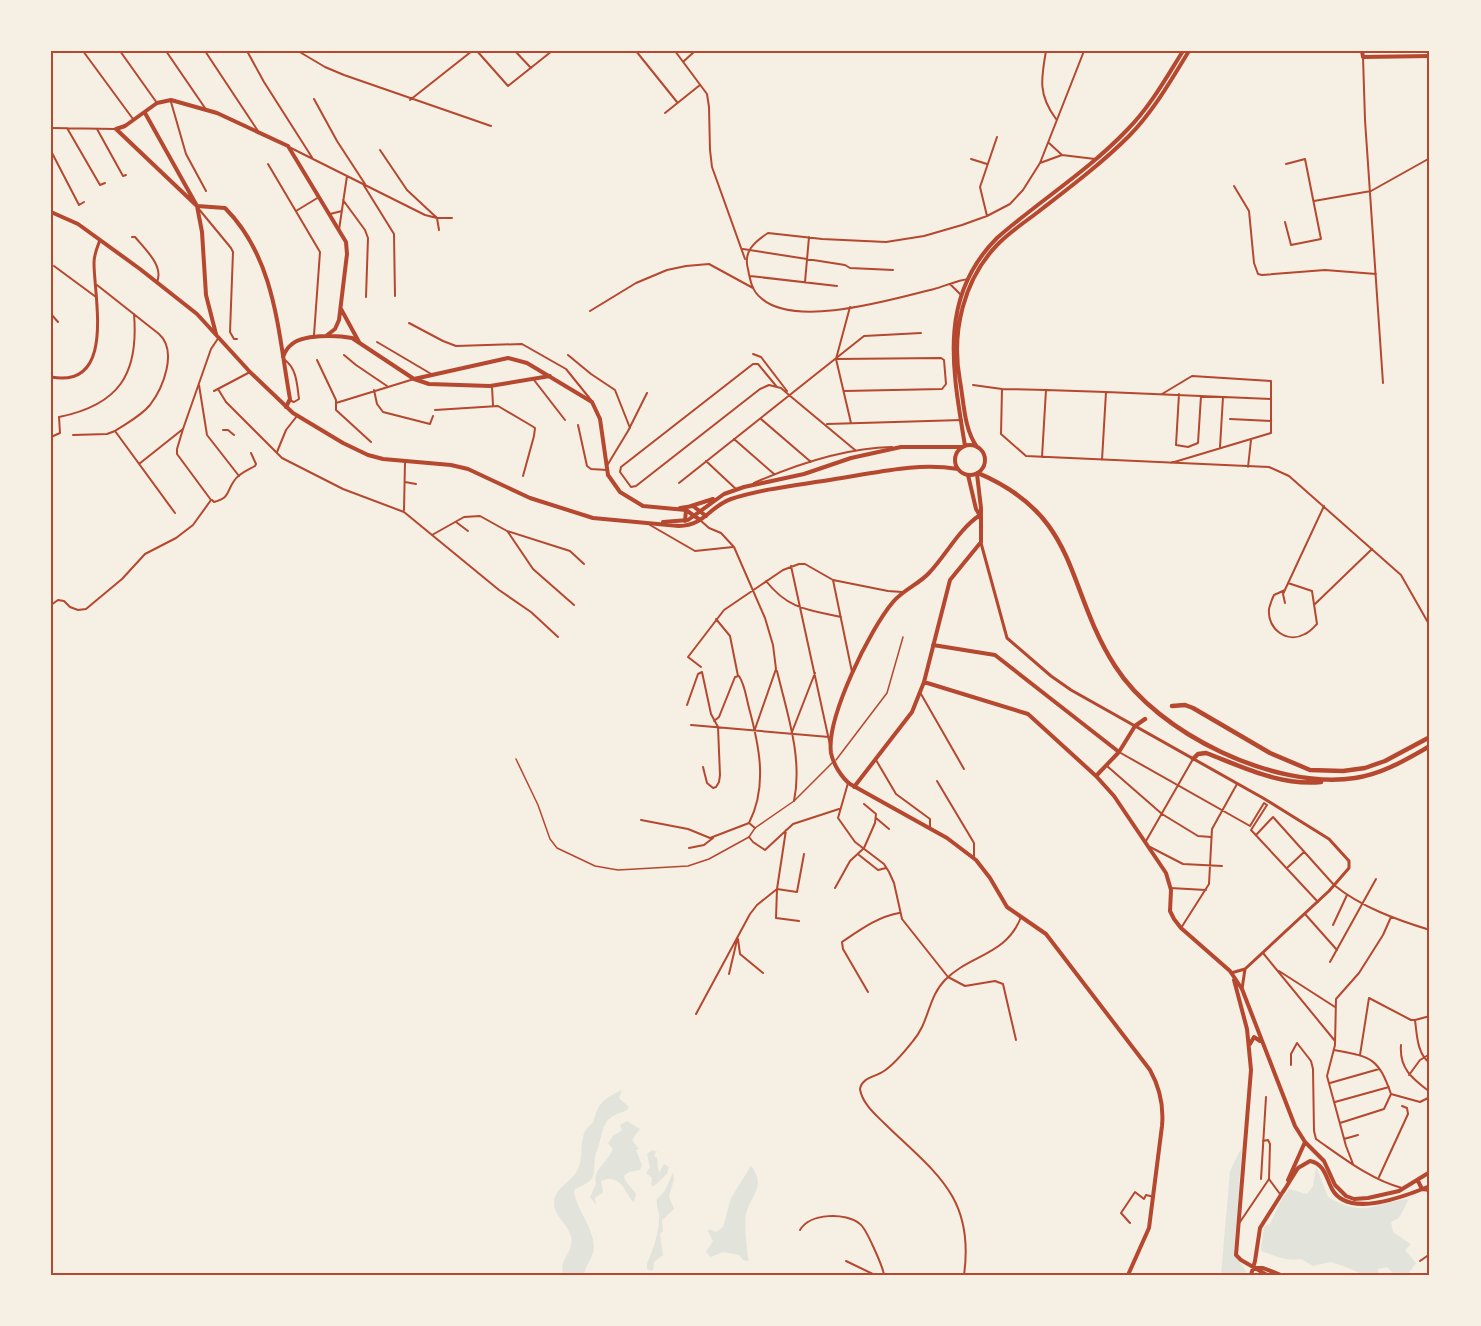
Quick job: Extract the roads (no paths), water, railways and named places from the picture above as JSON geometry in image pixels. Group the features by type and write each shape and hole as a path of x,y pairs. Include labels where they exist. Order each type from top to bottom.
{"highway":[{"path":"977,473 1020,495 1051,527 1070,563 1108,656 1128,685 1154,711 1194,738 1265,769 1305,779 1338,780"},
{"path":"1173,706 1185,705 1192,708 1270,753 1310,770 1343,771 1365,768 1385,761 1430,737"},
{"path":"1135,726 1145,719"},
{"path":"1193,759 1198,754 1206,753 1261,774 1294,782 1310,783 1358,778 1379,772 1430,746"}],"main road":[{"path":"1098,161 1144,109 1183,51"},
{"path":"958,469 956,457 964,447 962,420 953,370 953,337 960,295 999,243 1130,135 1150,110 1189,51"},
{"path":"1362,51 1363,57 1430,56"},
{"path":"286,407 289,400 271,291 253,244 225,208 197,206 116,129 125,126 157,103 171,100 207,110 288,146 330,214 347,248 337,325 326,336"},
{"path":"145,113 197,206 202,232 206,295 217,335"},
{"path":"51,212 78,224 100,238 197,314 250,372 297,416 368,454 383,459 451,465 468,469 530,498 593,518 680,526 692,526 729,500 789,486 908,467 934,466 958,469 968,475 972,484 976,509 980,514"},
{"path":"968,475 977,473 983,468 985,459 983,452 977,447 969,433 956,359 957,337 970,280"},
{"path":"341,308 361,345"},
{"path":"283,358 286,349 295,341 326,336 352,338 414,379 429,384 492,386 550,376"},
{"path":"414,379 508,358 527,363 592,402 600,419 607,468 615,488 637,503 650,507 686,510 700,520"},
{"path":"677,509 744,488 804,474 851,458 901,447 977,447"},
{"path":"854,787 912,712 924,682 950,580 981,542 977,473"},
{"path":"654,523 685,521 696,516 717,498"},
{"path":"691,506 705,516"},
{"path":"685,521 686,510"},
{"path":"980,514 960,533 928,574 895,600 882,616 852,675 841,704 830,737 831,753 843,779 848,783 947,838 974,858 990,878 1007,907 1046,934 1156,1080 1161,1094 1163,1113 1154,1197 1149,1228 1128,1275"},
{"path":"933,645 995,655 1119,752"},
{"path":"924,682 1028,714 1096,776 1114,796 1166,873 1170,888 1170,911 1181,928 1230,972 1242,989 1295,1126 1305,1143 1324,1161 1335,1185 1346,1196 1368,1198 1399,1191 1430,1172"},
{"path":"1096,776 1119,752 1135,726"},
{"path":"1230,972 1241,1002 1251,1070 1236,1255 1267,1275"},
{"path":"1249,1046 1254,1037 1262,1044"},
{"path":"1282,1194 1305,1143"},
{"path":"1251,1275 1260,1228 1298,1168 1310,1161 1321,1167 1337,1196 1344,1202 1353,1204 1383,1200 1430,1186"},
{"path":"1418,1181 1422,1189"},
{"path":"1422,1189 1430,1190"},
{"path":"1254,1268 1263,1268 1283,1275"}],"street":[{"path":"83,51 134,120"},
{"path":"120,51 157,103"},
{"path":"166,51 207,110"},
{"path":"205,51 259,133"},
{"path":"248,51 264,82 313,159"},
{"path":"298,51 325,67 410,100 491,126"},
{"path":"410,100 472,51"},
{"path":"477,51 508,86 552,51"},
{"path":"515,51 531,68"},
{"path":"636,51 677,102"},
{"path":"675,51 701,84 709,101 712,167 743,249 749,276 759,297 769,304 790,311 812,312 850,307 970,280"},
{"path":"683,61 695,51"},
{"path":"1046,51 1042,92 1047,106 1056,119"},
{"path":"749,276 746,262 749,250 756,241 768,233 855,242 886,242 924,236 987,216 1010,204 1023,190 1040,163 1084,51"},
{"path":"1384,51 1386,58"},
{"path":"1363,57 1365,120 1383,383"},
{"path":"665,113 701,84"},
{"path":"314,99 394,234 395,296"},
{"path":"171,100 186,154 206,191"},
{"path":"51,128 116,129"},
{"path":"67,128 100,185 105,183"},
{"path":"97,129 123,176 126,175"},
{"path":"987,216 980,187 997,137"},
{"path":"1049,143 1062,155"},
{"path":"288,146 425,215 452,218"},
{"path":"380,150 407,190 437,218 439,230"},
{"path":"51,151 79,205 84,202"},
{"path":"1040,163 1062,155 1098,161"},
{"path":"1314,201 1371,191 1430,158"},
{"path":"971,159 987,164"},
{"path":"1285,222 1291,245 1321,239 1305,159 1286,164"},
{"path":"268,164 321,252 313,338"},
{"path":"339,230 347,176"},
{"path":"1234,186 1248,207 1254,262 1258,274 1340,270 1376,274"},
{"path":"296,211 319,196"},
{"path":"343,200 368,238 366,297"},
{"path":"197,206 233,252 230,332 237,339"},
{"path":"330,214 342,211"},
{"path":"132,237 135,237 158,269 157,282"},
{"path":"805,282 809,237"},
{"path":"51,377 63,379 70,377 86,368 93,357 98,334 95,255 100,238"},
{"path":"743,249 845,265 850,268 893,270"},
{"path":"590,311 636,283 667,270 686,266 709,264 754,289"},
{"path":"54,266 96,297"},
{"path":"749,276 837,286"},
{"path":"73,435 107,434 144,412 151,404 163,380 167,362 168,349 164,339 95,284"},
{"path":"950,284 966,298"},
{"path":"850,307 836,359 851,423"},
{"path":"51,314 58,322"},
{"path":"51,437 60,433 59,417 89,410 108,397 124,379 134,348 134,314"},
{"path":"409,323 456,346 522,344 566,369 592,402"},
{"path":"679,483 864,336 921,333"},
{"path":"217,335 183,429 177,454 214,502 223,499 229,493 232,483 256,464 251,453"},
{"path":"377,342 433,375"},
{"path":"753,354 761,357 789,395"},
{"path":"344,355 387,386"},
{"path":"568,355 615,390 630,428"},
{"path":"283,358 291,365 295,375 299,399 294,402 289,400"},
{"path":"836,359 941,358 944,360 946,384 942,389 844,391"},
{"path":"317,360 336,403 336,410 371,442"},
{"path":"777,387 765,386 636,486 631,487 620,472 621,467 753,364 758,364 777,387 827,424 855,450"},
{"path":"945,372 953,370"},
{"path":"214,391 250,372"},
{"path":"1162,394 1192,376 1271,381 1271,433 1168,464"},
{"path":"336,403 414,379"},
{"path":"534,379 565,420"},
{"path":"199,384 207,435 239,476"},
{"path":"973,385 1002,389 1271,399"},
{"path":"492,386 493,405"},
{"path":"218,389 226,402 282,459 343,489 404,512 499,590 531,612 558,637"},
{"path":"1002,389 1001,434 1026,456 1248,466 1280,471 1324,506 1401,575 1430,626"},
{"path":"374,390 380,409 388,415 430,424 433,416"},
{"path":"1042,457 1046,390"},
{"path":"1102,460 1106,392"},
{"path":"578,425 587,466 591,469 607,468 647,393"},
{"path":"1179,394 1176,445 1188,447 1198,443 1201,396"},
{"path":"1220,447 1223,397"},
{"path":"435,410 493,405 502,407 535,428 523,476"},
{"path":"276,454 286,430 297,416"},
{"path":"760,418 811,462"},
{"path":"1230,419 1271,421"},
{"path":"827,424 962,420"},
{"path":"139,464 183,429"},
{"path":"223,430 228,430 234,435"},
{"path":"115,431 175,513"},
{"path":"1248,466 1251,439"},
{"path":"734,440 774,474"},
{"path":"744,488 774,474 855,450 901,447"},
{"path":"706,461 737,490"},
{"path":"404,512 405,462"},
{"path":"405,482 416,484"},
{"path":"51,605 58,600 78,610 86,609 122,579 145,554 176,538 193,525 211,500"},
{"path":"1285,603 1283,594 1324,506"},
{"path":"432,535 470,516 480,516 507,531 570,551 584,564"},
{"path":"700,520 709,528 721,533 734,547 765,618 792,735 797,773 794,801"},
{"path":"456,522 468,531"},
{"path":"645,522 695,551 734,547"},
{"path":"507,531 533,569 574,605"},
{"path":"981,542 1007,638 1052,676 1329,839 1349,861 1350,868 1318,902 1245,969 1230,972"},
{"path":"1314,605 1372,548"},
{"path":"701,667 688,657 716,620 728,607 791,566 799,564 811,566 833,580 888,591 905,592"},
{"path":"691,725 830,737 791,566"},
{"path":"833,580 852,675"},
{"path":"766,581 776,594 789,603 841,617"},
{"path":"1285,591 1274,595 1269,610 1274,630 1295,638 1307,634 1317,624 1311,591 1288,583"},
{"path":"689,848 704,845 715,837 749,823 756,808 760,783 755,730 741,679 738,676 730,636 716,620"},
{"path":"755,730 776,669"},
{"path":"687,705 698,674 702,672 711,714 718,727 720,775 716,787 713,788 708,783 703,767"},
{"path":"792,735 815,673"},
{"path":"714,721 719,717 735,677 738,676"},
{"path":"920,692 964,769"},
{"path":"1119,752 1250,826 1264,803 1267,805 1251,830 1318,902"},
{"path":"875,759 896,794 930,819 930,828"},
{"path":"1146,841 1193,759"},
{"path":"1107,766 1162,814 1198,836 1211,837"},
{"path":"937,781 974,843 974,858"},
{"path":"848,783 837,815 839,821 855,842 886,868 894,884 899,913 948,977 965,986 995,981 1003,984 1016,1040"},
{"path":"1181,928 1209,884 1212,829 1237,783"},
{"path":"864,804 889,829"},
{"path":"749,837 765,850 793,824 840,808"},
{"path":"1256,836 1273,817 1334,885 1347,895 1391,917 1430,930"},
{"path":"836,888 850,861 864,848 876,818"},
{"path":"641,820 688,829 710,838 715,837"},
{"path":"749,823 755,828"},
{"path":"786,830 777,889 776,918 799,921"},
{"path":"1150,847 1178,862 1222,866"},
{"path":"1287,868 1304,852"},
{"path":"696,1014 757,905 777,889 797,892 804,854"},
{"path":"859,855 878,870 886,868"},
{"path":"1330,962 1376,879"},
{"path":"1170,888 1206,890"},
{"path":"1334,925 1347,895"},
{"path":"868,992 843,949 842,942 872,922 886,915 899,913"},
{"path":"1304,914 1337,950"},
{"path":"964,1275 965,1228 949,1188 938,1174 871,1109 861,1096 860,1089 862,1083 887,1069 915,1040 924,1027 933,998 948,977 1012,936 1021,917"},
{"path":"1353,1164 1327,1076 1334,1050 1336,999 1359,973 1383,935 1391,917"},
{"path":"738,937 740,954 763,973"},
{"path":"729,974 738,937"},
{"path":"1263,953 1335,1041"},
{"path":"1242,989 1245,969"},
{"path":"1276,969 1335,1007"},
{"path":"1360,1055 1370,998 1411,1020 1430,1016"},
{"path":"1415,1020 1423,1058 1430,1063"},
{"path":"1291,1065 1291,1054 1297,1043 1311,1061 1313,1069 1316,1139 1353,1164 1379,1178 1405,1188"},
{"path":"1401,1045 1402,1063 1408,1075 1430,1092"},
{"path":"1334,1050 1372,1060 1380,1069 1391,1094 1384,1109 1340,1123"},
{"path":"1408,1075 1423,1058 1430,1054"},
{"path":"1330,1083 1380,1069"},
{"path":"1335,1102 1389,1086"},
{"path":"1391,1094 1420,1101 1430,1097"},
{"path":"1261,1179 1266,1097"},
{"path":"1379,1178 1408,1114 1407,1108 1402,1106"},
{"path":"1344,1139 1358,1135"},
{"path":"1238,1225 1269,1179 1270,1144 1268,1140 1263,1141"},
{"path":"1269,1179 1282,1194"},
{"path":"1130,1223 1120,1213 1135,1192 1144,1199 1146,1196 1154,1197"},
{"path":"801,1230 809,1220 815,1218 846,1218 859,1222 866,1231 884,1275"},
{"path":"1420,1261 1430,1254"},
{"path":"846,1261 875,1275"}],"lane":[{"path":"516,759 538,805 550,840 557,848 595,866 618,870 674,867 699,863 749,837 755,828 794,801 835,761 887,693 903,637"}]}
